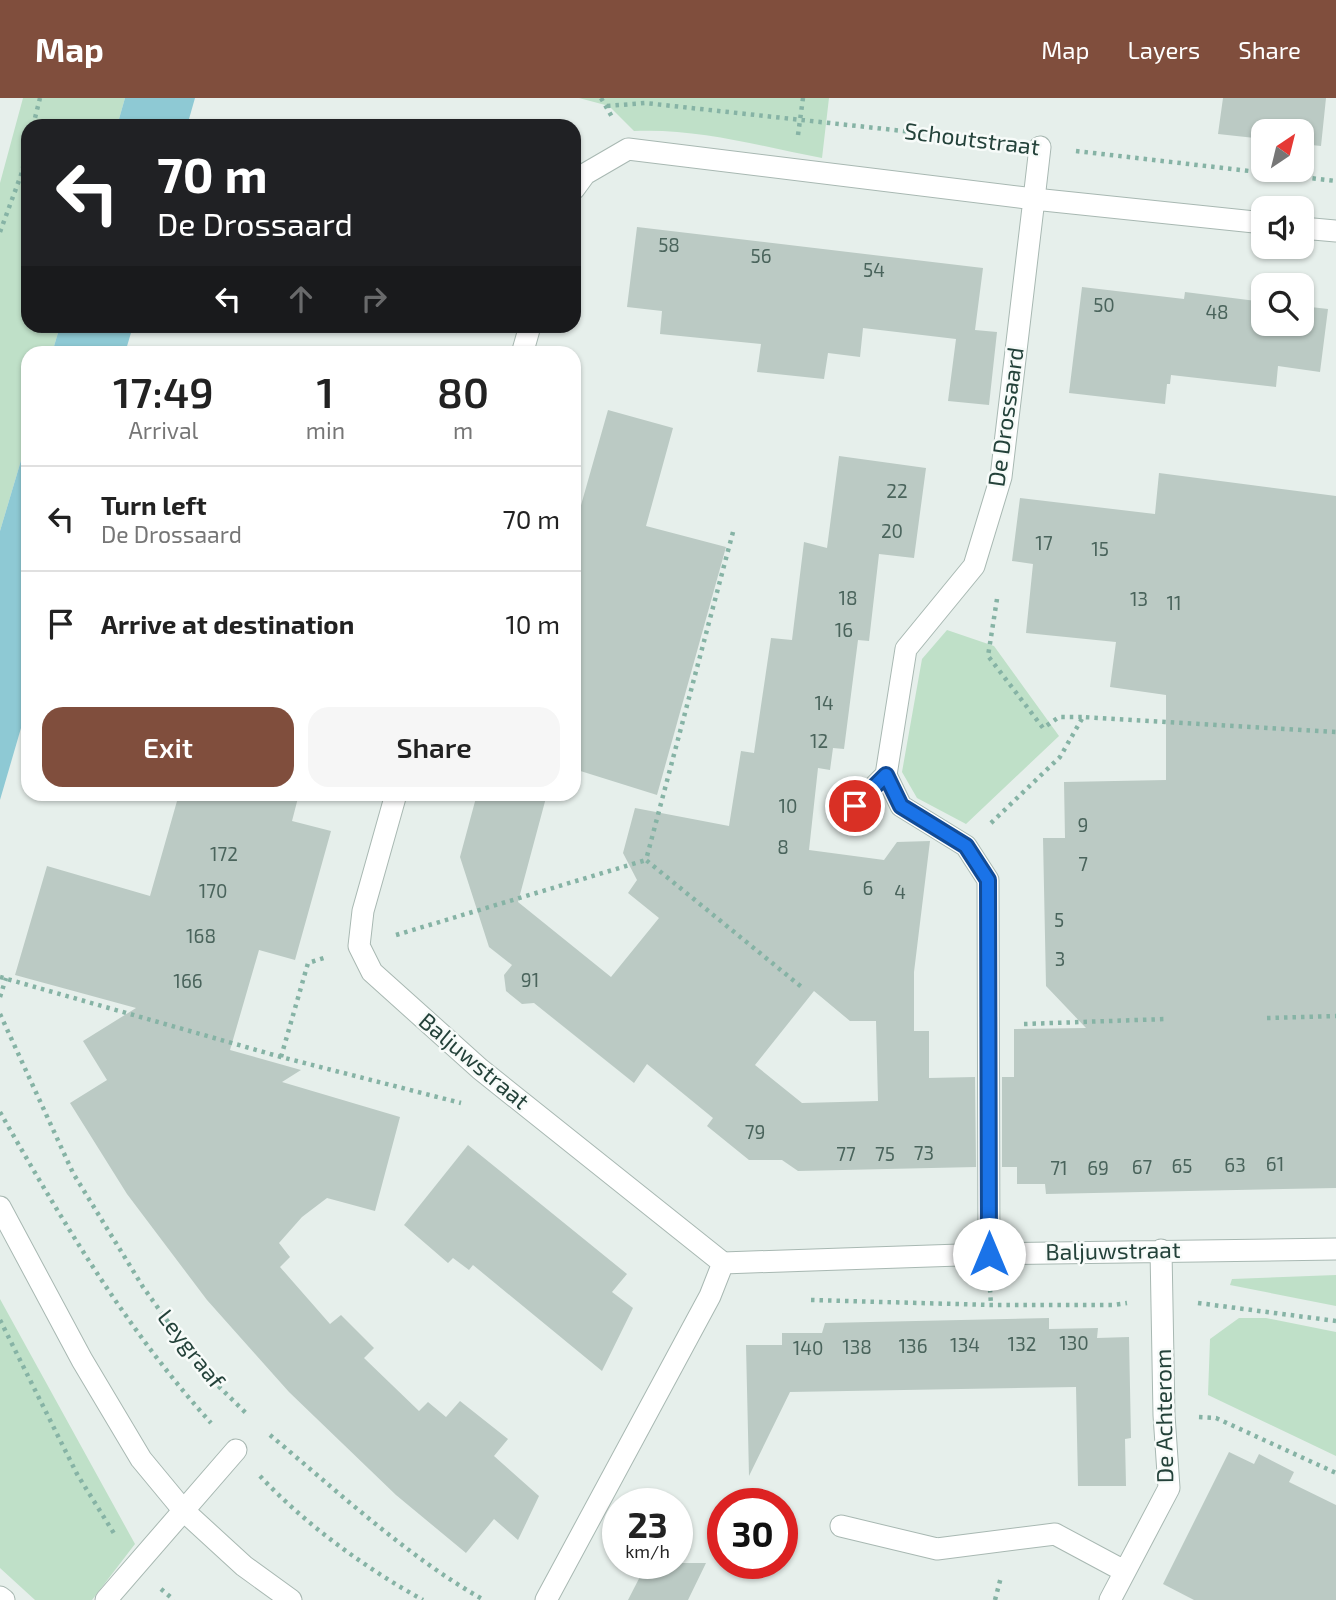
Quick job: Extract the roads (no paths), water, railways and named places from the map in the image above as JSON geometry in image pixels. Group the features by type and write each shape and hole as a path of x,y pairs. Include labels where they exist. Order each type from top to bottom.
{"street":[{"name":"De Drossaard","path":"886,775 906,649 974,566 1001,477 1040,146"},
{"path":"581,179 585,174 628,149 1034,199 1251,222"},
{"path":"1314,229 1336,231"},
{"path":"855,806 886,775 901,806 966,846 988,880 989,1254"},
{"name":"Baljuwstraat","path":"394,801 363,911 359,946 372,972 480,1069 723,1263 989,1254 1336,1249"},
{"path":"0,1208 82,1360 141,1459 184,1511 244,1566 291,1600"},
{"name":"De Achterom","path":"1110,1600 1169,1488 1164,1415 1161,1251"},
{"path":"546,1600 710,1296 723,1263"},
{"path":"106,1600 236,1450"},
{"path":"841,1526 937,1549 1055,1534 1124,1571"}],"water":[{"path":"125,98 195,98 189,119 119,119"},
{"path":"58,333 131,333 127,346 54,346"},
{"path":"21,460 21,728 0,800 0,531"}]}
